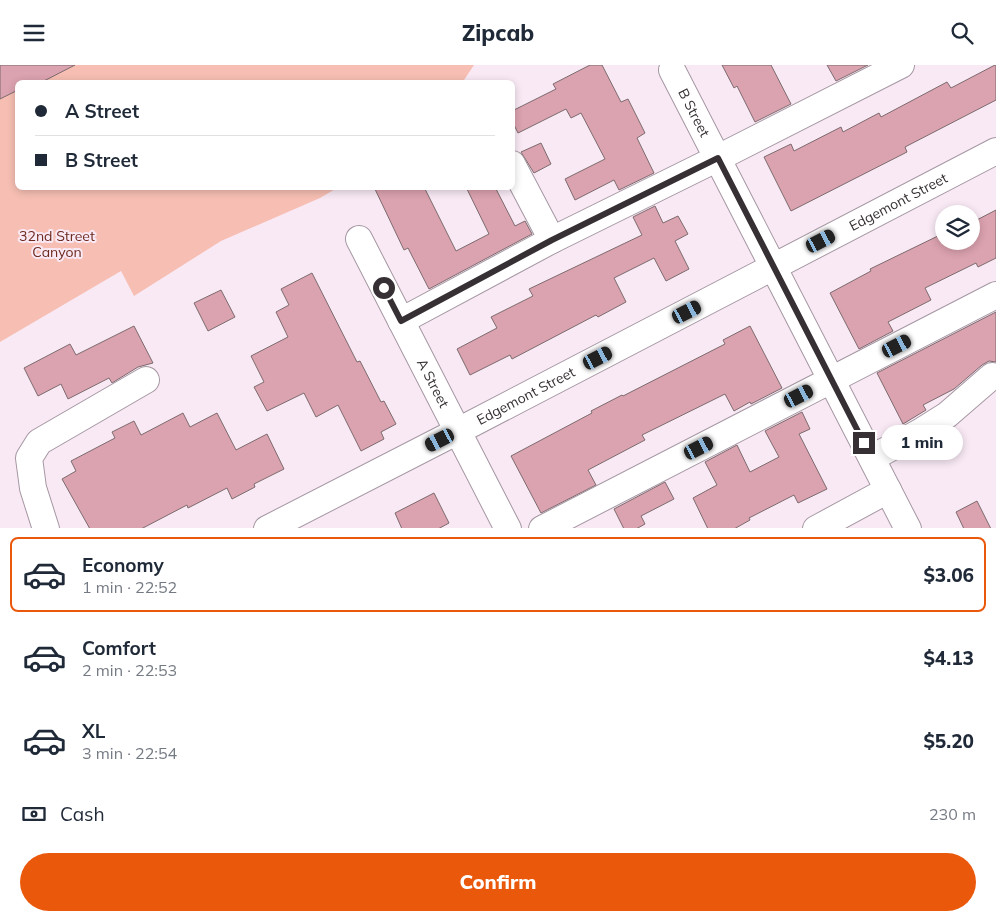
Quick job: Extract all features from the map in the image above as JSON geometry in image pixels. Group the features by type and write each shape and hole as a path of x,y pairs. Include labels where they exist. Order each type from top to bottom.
{"street":[{"path":"401,321 552,240 718,158 872,72 900,65"},
{"name":"B Street","path":"672,70 907,528"},
{"name":"Edgemont Street","path":"269,528 996,151"},
{"path":"515,170 552,240"},
{"name":"A Street","path":"359,239 507,528"},
{"path":"544,528 996,295"},
{"path":"872,458 947,415 992,376"},
{"path":"46,528 33,488 29,458 39,442 146,380"},
{"path":"818,528 888,490"}],"green space":[{"name":"32nd Street Canyon","path":"0,65 474,65 464,80 15,80 15,190 334,190 320,198 221,241 134,296 121,271 0,342"}],"building":[{"path":"0,65 75,65 46,80 15,80 15,92 0,99"},
{"path":"590,65 602,65 621,102 628,99 645,133 637,138 654,173 619,190 614,180 575,200 565,179 605,159 581,113 571,118 566,109 518,133 515,127 515,110 556,89 553,84"},
{"path":"722,65 771,65 791,104 755,122 737,86 734,88"},
{"path":"827,65 868,65 836,81"},
{"path":"995,65 996,100 905,147 907,152 791,211 764,157 791,144 794,151 841,127 843,132 879,113 881,117 947,82 951,88"},
{"path":"541,143 551,164 534,173 521,152"},
{"path":"375,190 426,190 456,251 489,234 467,190 497,190 515,226 525,221 532,234 429,289 408,248 404,250"},
{"path":"655,206 663,223 678,216 688,234 675,241 689,269 666,281 654,258 614,278 626,302 598,317 596,315 512,359 510,355 470,375 457,349 497,328 491,317 533,296 529,289 642,235 633,217"},
{"path":"996,210 996,258 978,267 976,263 925,288 931,300 888,322 893,331 859,349 830,293 871,271 870,269 935,237 935,250 980,250 980,218"},
{"path":"312,273 357,362 360,361 381,402 384,401 396,424 381,432 384,439 361,451 338,405 316,417 304,393 267,411 254,387 264,382 251,356 288,337 276,312 289,305 281,289"},
{"path":"221,290 235,317 208,331 194,303"},
{"path":"996,312 996,362 989,361 982,365 954,389 923,405 926,410 903,424 877,373"},
{"path":"134,326 153,363 138,367 112,383 109,378 68,399 61,384 38,396 24,368 70,344 76,355"},
{"path":"750,326 782,388 734,411 725,394 642,435 645,440 588,470 596,485 541,513 511,456 592,413 591,411 725,344 723,340"},
{"path":"802,412 810,429 799,434 827,489 798,503 794,495 749,518 750,520 736,528 708,528 693,498 717,485 705,462 737,445 750,472 779,457 765,431"},
{"path":"183,413 190,427 217,413 236,450 267,434 284,469 254,484 255,487 232,499 227,488 188,508 187,505 143,528 89,528 62,479 76,471 71,461 115,438 112,432 134,421 141,435"},
{"path":"665,482 674,499 641,516 645,524 638,528 624,528 614,509"},
{"path":"434,493 449,523 440,528 402,528 395,513"},
{"path":"977,501 990,528 964,528 956,512"}],"route":[{"path":"384,288 401,321 552,240 718,158 864,443"}]}
